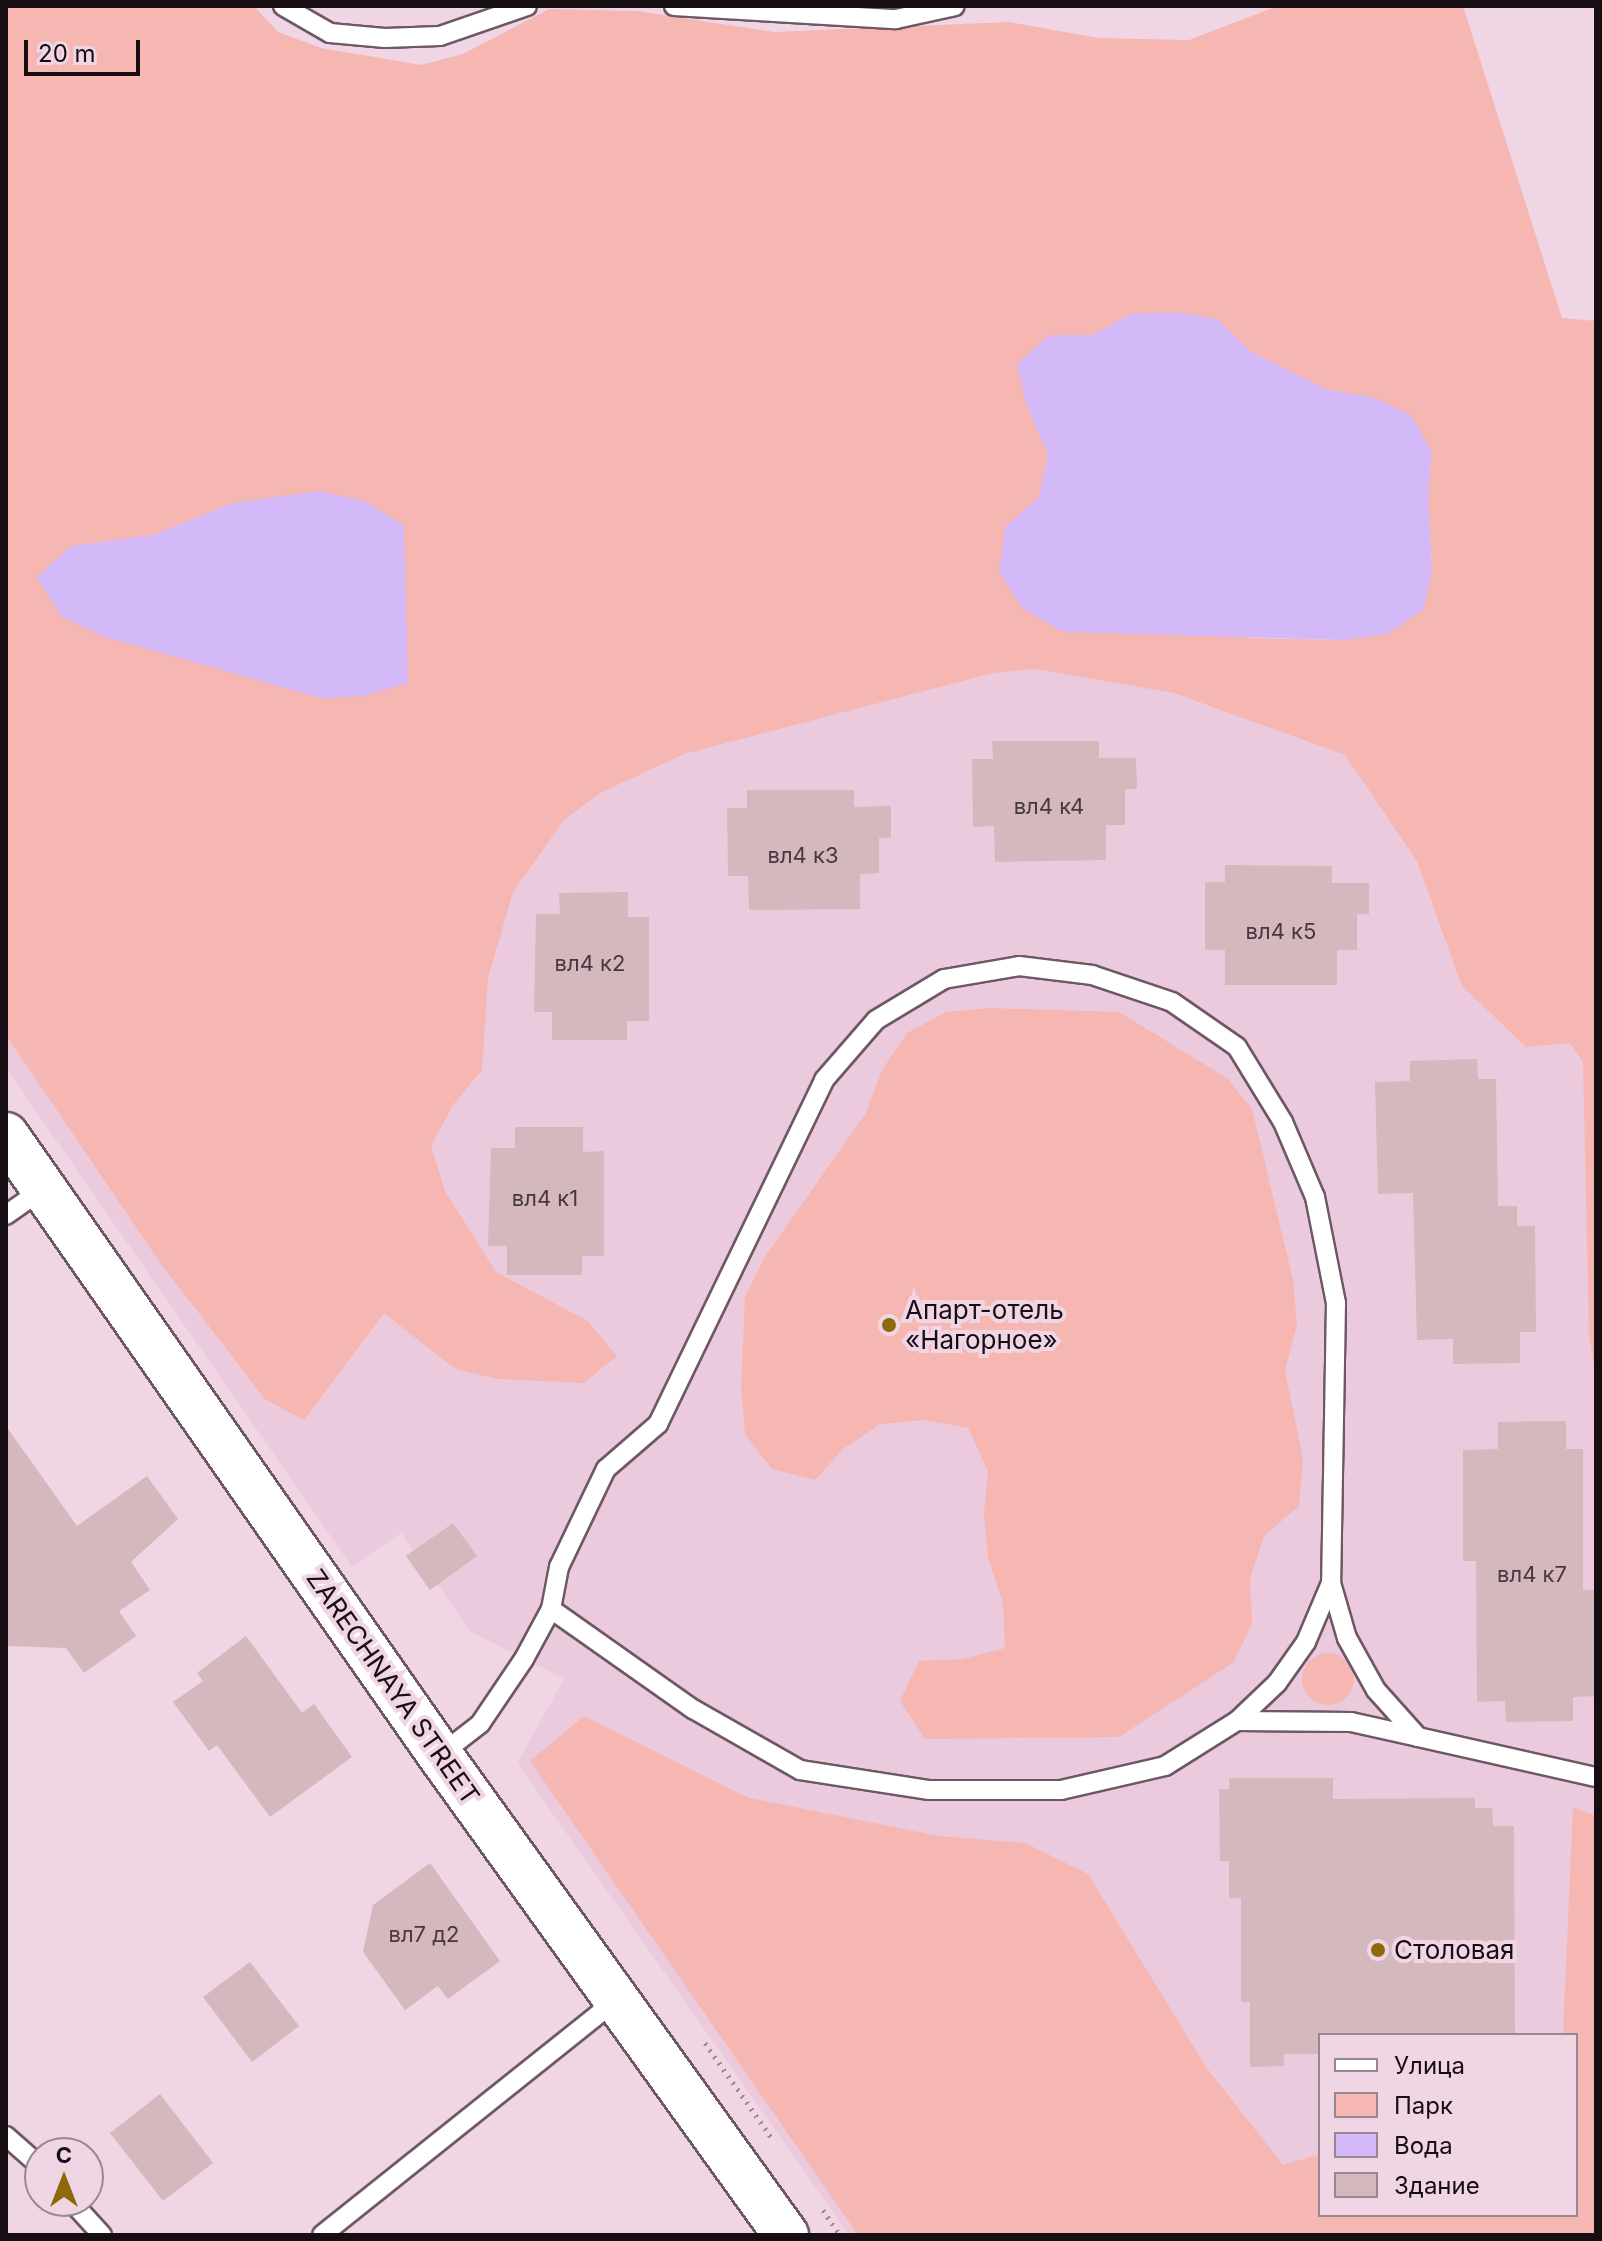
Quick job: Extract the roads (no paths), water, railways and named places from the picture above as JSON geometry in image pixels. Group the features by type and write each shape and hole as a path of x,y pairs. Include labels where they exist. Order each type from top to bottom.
{"main road":[{"name":"ZARECHNAYA STREET","path":"6,1135 440,1755 786,2235"}],"lane":[{"path":"283,6 330,33 385,38 440,36 527,6"},
{"path":"674,6 896,19 955,6"},
{"path":"440,1755 480,1724 551,1609 559,1567 606,1469 658,1424 824,1080 876,1020 944,979 1019,966 1092,975 1172,1002 1237,1047 1283,1122 1315,1197 1336,1303 1331,1583 1347,1638 1376,1690 1418,1737"},
{"path":"6,1215 43,1189"},
{"path":"551,1609 693,1709 800,1770 929,1790 1061,1790 1165,1766 1237,1721 1277,1683 1306,1642 1331,1583"},
{"path":"1237,1721 1351,1722 1596,1777"},
{"path":"322,2235 616,2000"},
{"path":"6,2136 24,2152"},
{"path":"86,2217 102,2235"}],"water":[{"path":"1174,312 1217,319 1250,351 1328,390 1372,397 1411,415 1432,452 1428,495 1432,568 1424,609 1388,634 1344,640 1064,632 1023,609 999,572 1005,527 1039,497 1048,454 1027,407 1017,364 1050,335 1093,335 1131,314"},
{"path":"319,491 364,501 404,525 408,683 364,696 321,698 102,636 61,616 37,577 71,546 153,535 233,503"}],"place":[{"name":"Апарт-отель «Нагорное»","path":"889,1325"},
{"name":"Столовая","path":"1378,1950"}]}
